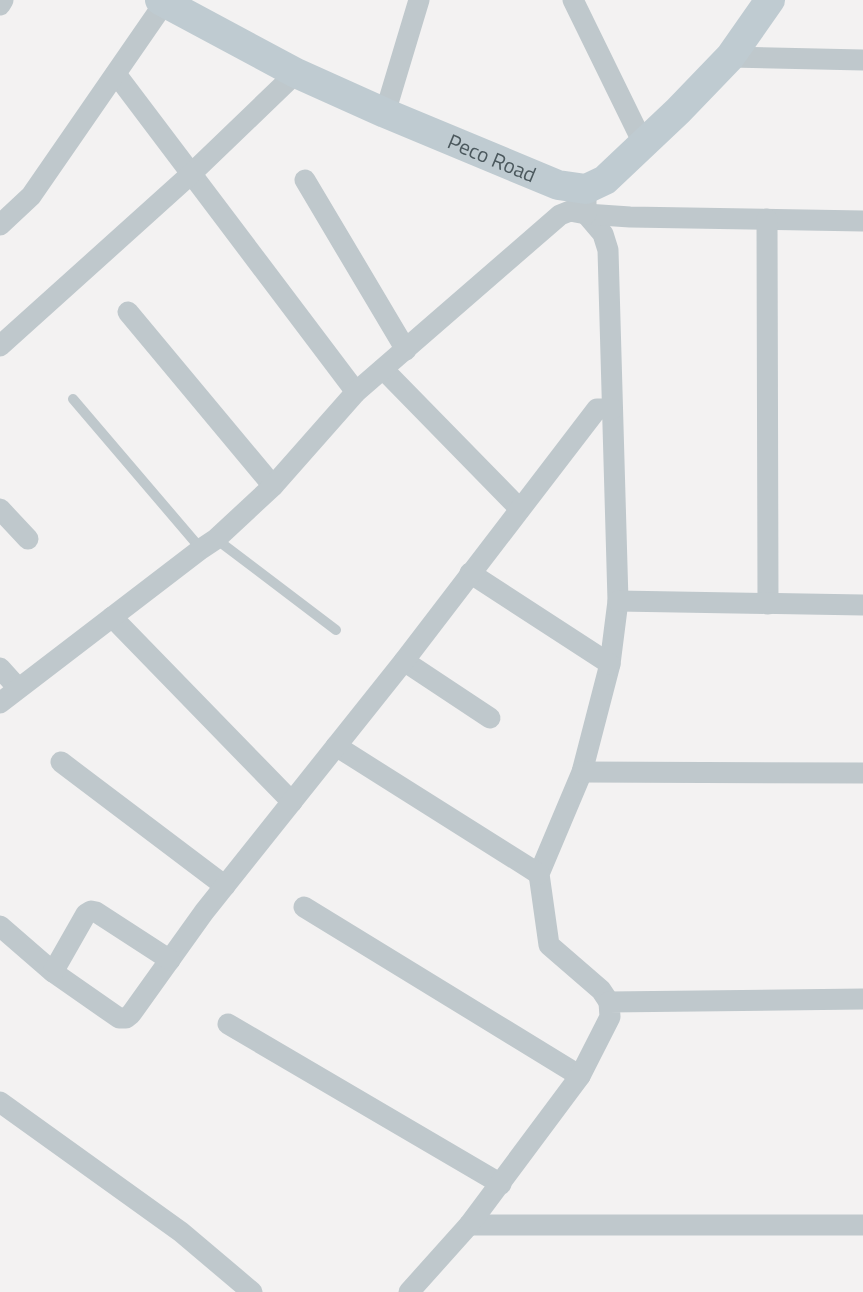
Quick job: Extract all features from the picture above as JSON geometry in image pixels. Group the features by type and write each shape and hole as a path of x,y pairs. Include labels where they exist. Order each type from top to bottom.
{"street":[{"path":"0,5 3,0"},
{"path":"385,113 419,0"},
{"path":"573,0 643,143"},
{"path":"0,703 208,544 273,486 356,392 560,215 586,201 730,57 770,0"},
{"path":"0,225 31,196 116,74 163,1"},
{"name":"Peco Road","path":"163,1 296,73 558,185 586,201"},
{"path":"730,57 863,60"},
{"path":"0,346 191,174 296,73"},
{"path":"116,74 356,392"},
{"path":"305,180 406,350"},
{"path":"586,201 630,217 863,221"},
{"path":"409,1292 470,1225 580,1076 610,1017 609,1002 601,990 549,945 539,874 582,772 610,664 618,601 608,250 603,234 586,201"},
{"path":"767,219 768,604"},
{"path":"128,312 273,486"},
{"path":"383,369 520,509"},
{"path":"0,926 53,972 119,1018 126,1018 131,1014 225,886 404,661 597,410 612,409"},
{"path":"0,509 28,538"},
{"path":"470,573 610,664"},
{"path":"618,601 863,605"},
{"path":"112,617 292,802"},
{"path":"404,661 490,718"},
{"path":"0,668 18,688"},
{"path":"336,746 539,874"},
{"path":"61,762 225,886"},
{"path":"582,772 863,772"},
{"path":"304,907 580,1076"},
{"path":"53,972 86,914 91,911 170,960"},
{"path":"609,1002 863,999"},
{"path":"228,1024 501,1184"},
{"path":"0,1102 181,1232 252,1292"},
{"path":"470,1225 863,1225"}],"lane":[{"path":"72,399 208,544 336,630"}]}
